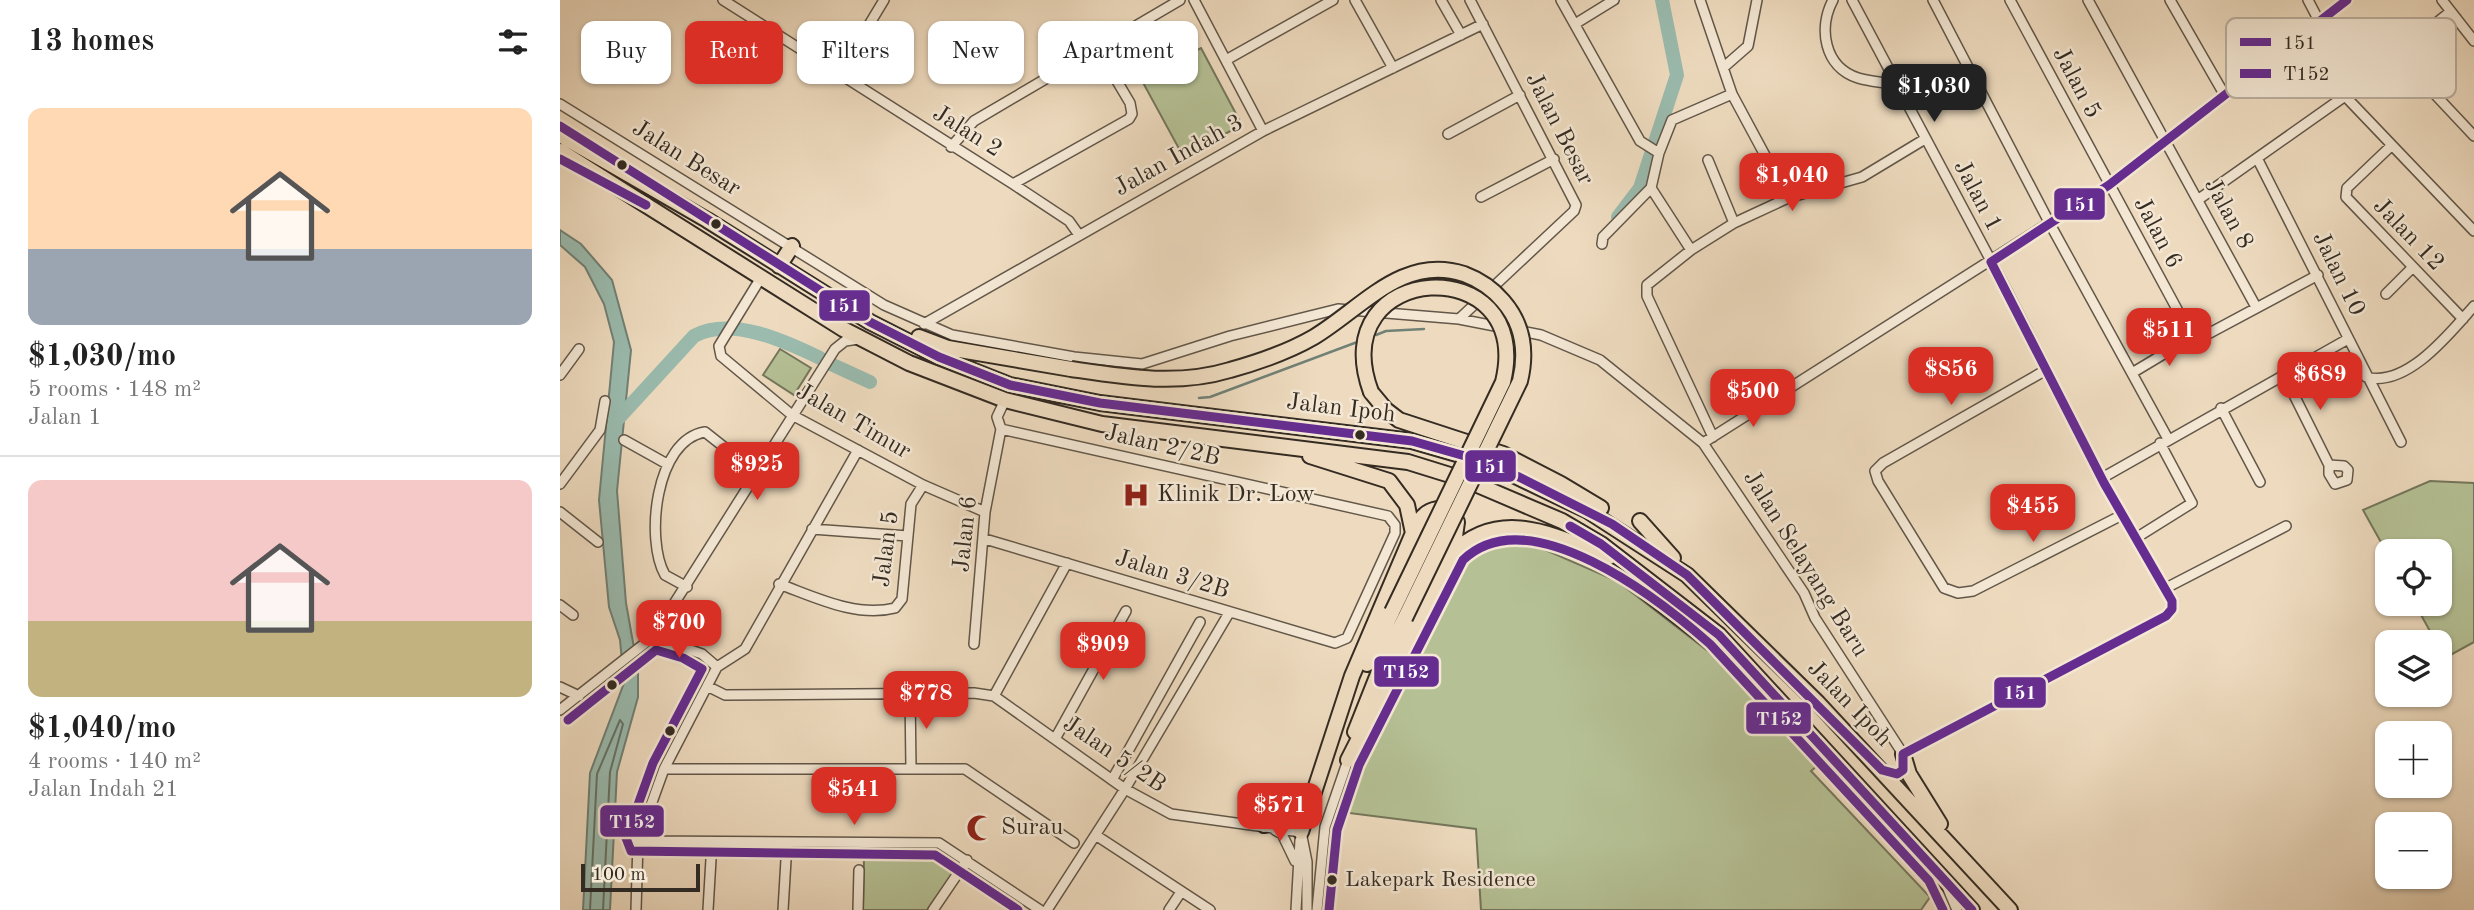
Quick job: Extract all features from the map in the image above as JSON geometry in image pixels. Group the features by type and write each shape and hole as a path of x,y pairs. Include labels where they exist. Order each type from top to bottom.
{"highway":[{"path":"560,125 671,200"},
{"name":"Jalan Ipoh","path":"560,135 870,321 939,357 1010,385 1100,403 1376,435 1445,449 1488,463 1612,524 1687,575 1882,770 2010,910"},
{"name":"Jalan Ipoh","path":"560,151 860,339 909,363 1005,400 1102,424 1373,456 1441,471 1562,522 1601,544 1696,615 1972,910"},
{"path":"560,159 681,225"},
{"path":"779,266 792,246"},
{"path":"810,286 936,344 1071,369 1153,379 1203,376 1228,371 1293,348 1330,327 1395,279 1412,271 1430,268 1450,270 1489,286 1506,304 1519,327 1523,352 1520,381 1398,615 1347,699"},
{"path":"1348,760 1358,718 1398,615 1503,382 1506,352 1496,320 1476,297 1450,287 1418,287 1398,295 1374,319 1365,340 1364,366 1371,392 1386,410 1399,420 1503,454 1561,484 1606,512 1659,555"},
{"path":"1262,444 1342,464 1389,481 1407,505 1413,533"},
{"path":"1301,832 1347,699 1352,676 1413,533 1425,514 1440,508 1449,510 1458,522 1453,553 1348,760"},
{"path":"1640,521 1687,575"},
{"path":"1453,553 1464,542 1489,529 1522,528 1623,562"},
{"path":"1646,592 1754,675"},
{"path":"1882,770 1901,773 1903,754"},
{"path":"1903,754 1909,774 1954,848"},
{"path":"1264,825 1296,813 1312,799"}],"street":[{"name":"Jalan 2","path":"723,0 797,47"},
{"path":"872,21 884,0"},
{"path":"1145,21 1180,0"},
{"path":"1195,0 1263,131"},
{"path":"1226,60 1333,0"},
{"path":"1355,0 1393,68"},
{"path":"1441,0 1461,35"},
{"name":"Jalan Besar","path":"1459,319 1574,211 1574,196 1470,0"},
{"path":"1562,0 1640,141 1657,152"},
{"path":"1574,24 1614,0"},
{"path":"1700,0 1732,94 1788,198"},
{"path":"1724,67 1748,46 1758,0"},
{"path":"1833,0 1824,23 1827,47 1833,60 1857,78 1897,85"},
{"name":"Jalan 1","path":"1852,0 1991,262"},
{"path":"1933,0 2050,224 2132,373 2192,503 2136,538"},
{"name":"Jalan 5","path":"2010,0 2109,185"},
{"name":"Jalan 8","path":"2088,0 2256,307"},
{"path":"1703,443 2109,185 2224,94 2170,0"},
{"path":"2308,0 2317,18"},
{"path":"2323,18 2347,0"},
{"path":"2441,0 2455,18"},
{"path":"2443,18 2450,12"},
{"path":"2456,19 2474,41"},
{"name":"Jalan Indah 3","path":"924,324 1263,131 1483,24"},
{"name":"Jalan 2","path":"855,84 1013,184 1069,222 1079,235"},
{"path":"951,147 974,121 1038,84"},
{"path":"1013,184 1132,114 1130,103 1119,84"},
{"path":"1602,244 1603,237 1651,188 1657,152 1672,120 1732,94"},
{"path":"1448,134 1520,95"},
{"path":"2199,200 2342,98"},
{"path":"2347,98 2474,231"},
{"path":"2439,98 2474,136"},
{"name":"Jalan Besar","path":"560,104 792,246"},
{"path":"1713,437 1646,290 1651,280 1734,223 1788,198 1862,177 1925,139"},
{"name":"Jalan 12","path":"2391,146 2345,193 2412,268 2463,318"},
{"path":"1482,197 1554,159"},
{"path":"1708,160 1734,223"},
{"name":"Jalan 10","path":"2258,160 2401,442"},
{"name":"Jalan 6","path":"2109,185 2192,337"},
{"path":"1651,188 1691,250"},
{"name":"Jalan Selayang Baru","path":"792,246 884,305 924,324 952,335 1074,357 1142,364 1230,336 1330,310 1459,319 1541,335 1600,360 1703,443 1796,582 1815,618 1903,754"},
{"path":"1903,754 2166,616 2173,605 2166,588 2102,478 1991,262"},
{"path":"2386,294 2412,268"},
{"path":"2132,373 2192,337 2206,335 2318,275"},
{"name":"Jalan Timur","path":"762,276 719,346 721,356 792,415 923,485 985,512"},
{"path":"2367,377 2385,379 2410,367 2474,306"},
{"path":"831,322 835,328 835,349"},
{"path":"560,710 653,637 835,349 845,341 860,339"},
{"path":"2102,478 2221,408 2348,339"},
{"path":"560,375 579,349"},
{"path":"2046,370 1883,463 1875,471 1878,481 1944,588 1958,593 1973,591 2122,515"},
{"path":"2283,373 2329,465"},
{"name":"Jalan 6","path":"974,644 985,539 985,512 1002,429 997,417 1005,400"},
{"path":"560,484 600,430 605,401"},
{"path":"2221,408 2260,482"},
{"name":"Jalan 2/2B","path":"1002,429 1388,516 1395,525 1395,533 1347,638"},
{"path":"687,587 665,575 659,559 657,494 667,464 689,439 705,432 712,434 757,473"},
{"path":"624,440 667,464"},
{"path":"636,910 639,841 664,769 717,667 745,649 779,584 858,450"},
{"name":"Jalan 5","path":"779,584 837,606 885,611 895,608 902,599 912,504 923,485"},
{"path":"560,512 598,542"},
{"path":"2166,588 2286,526"},
{"path":"812,529 908,536"},
{"name":"Jalan 3/2B","path":"985,539 1335,643 1347,638"},
{"path":"707,686 725,695 910,693 994,696 1067,563"},
{"path":"560,605 573,615"},
{"path":"1055,739 1126,611"},
{"path":"1047,910 1097,836 1229,613"},
{"path":"1112,780 1200,622"},
{"path":"653,637 702,654 717,667"},
{"path":"560,687 579,696"},
{"path":"910,693 911,768"},
{"name":"Jalan 5/2B","path":"994,696 1125,789 1171,814 1301,832"},
{"path":"1317,910 1325,827 1348,760"},
{"path":"664,769 965,769 1074,843"},
{"path":"1264,825 1282,834 1292,848 1297,866"},
{"path":"1296,910 1301,832"},
{"path":"1301,832 1307,862 1307,910"},
{"path":"1097,836 1210,910"},
{"path":"639,841 939,843 1040,910"},
{"path":"708,910 712,842"},
{"path":"783,910 787,843"},
{"path":"933,910 967,860"},
{"path":"858,910 859,870"},
{"path":"1939,874 1956,910"},
{"path":"1169,910 1181,892"}],"green space":[{"path":"1201,48 1242,125 1183,156 1144,84 1198,84 1198,50"},
{"path":"780,349 811,368 794,395 763,375"},
{"path":"2430,481 2474,483 2474,642 2452,654 2452,630 2429,630 2422,616 2452,616 2452,539 2379,539 2363,510"},
{"path":"1518,538 1617,581 1713,655 1817,766 1811,771 1930,897 1921,910 1481,910 1476,829 1341,812 1357,768 1414,643 1450,580 1484,541"},
{"path":"924,848 945,854 956,862 957,867 927,910 863,910 864,858 868,850"}],"water":[{"path":"560,230 581,244 612,280 631,350 617,491 626,603 638,670 638,697 617,772 610,910 583,910 590,773 624,683 620,640 609,607 599,500 614,342 604,304 585,267 560,245"}],"waterway":[{"path":"1618,217 1640,188 1677,75 1662,0"},
{"path":"616,421 694,336 709,331 724,329 758,333 820,358"},
{"path":"1376,335 1386,331 1424,329"},
{"path":"1199,398 1210,397 1360,341"},
{"path":"833,365 870,382"}],"transit line":[{"name":"151","path":"2324,18 2347,0"},
{"name":"151","path":"560,126 870,322 939,357 1010,385 1100,403 1412,441 1465,456 1519,477 1612,524 1687,575 1882,770 1897,774 1903,770 1903,754 2166,616 2172,609 2172,601 2104,483 1991,262 2109,185 2226,94"},
{"name":"151","path":"560,159 646,205"},
{"name":"151","path":"1570,526 1601,544 1719,635 1972,910"},
{"name":"T152","path":"1329,910 1337,830 1359,765 1463,560 1490,544 1522,540 1557,547 1627,581 1710,644 1929,881 1943,910"},
{"name":"T152","path":"568,720 656,650 683,658 702,669 653,763 626,838 631,851 935,855 1018,910"}],"place":[{"name":"Klinik Dr. Low","path":"1136,495"},
{"name":"Surau","path":"980,828"},
{"name":"Lakepark Residence","path":"1332,880"}]}
